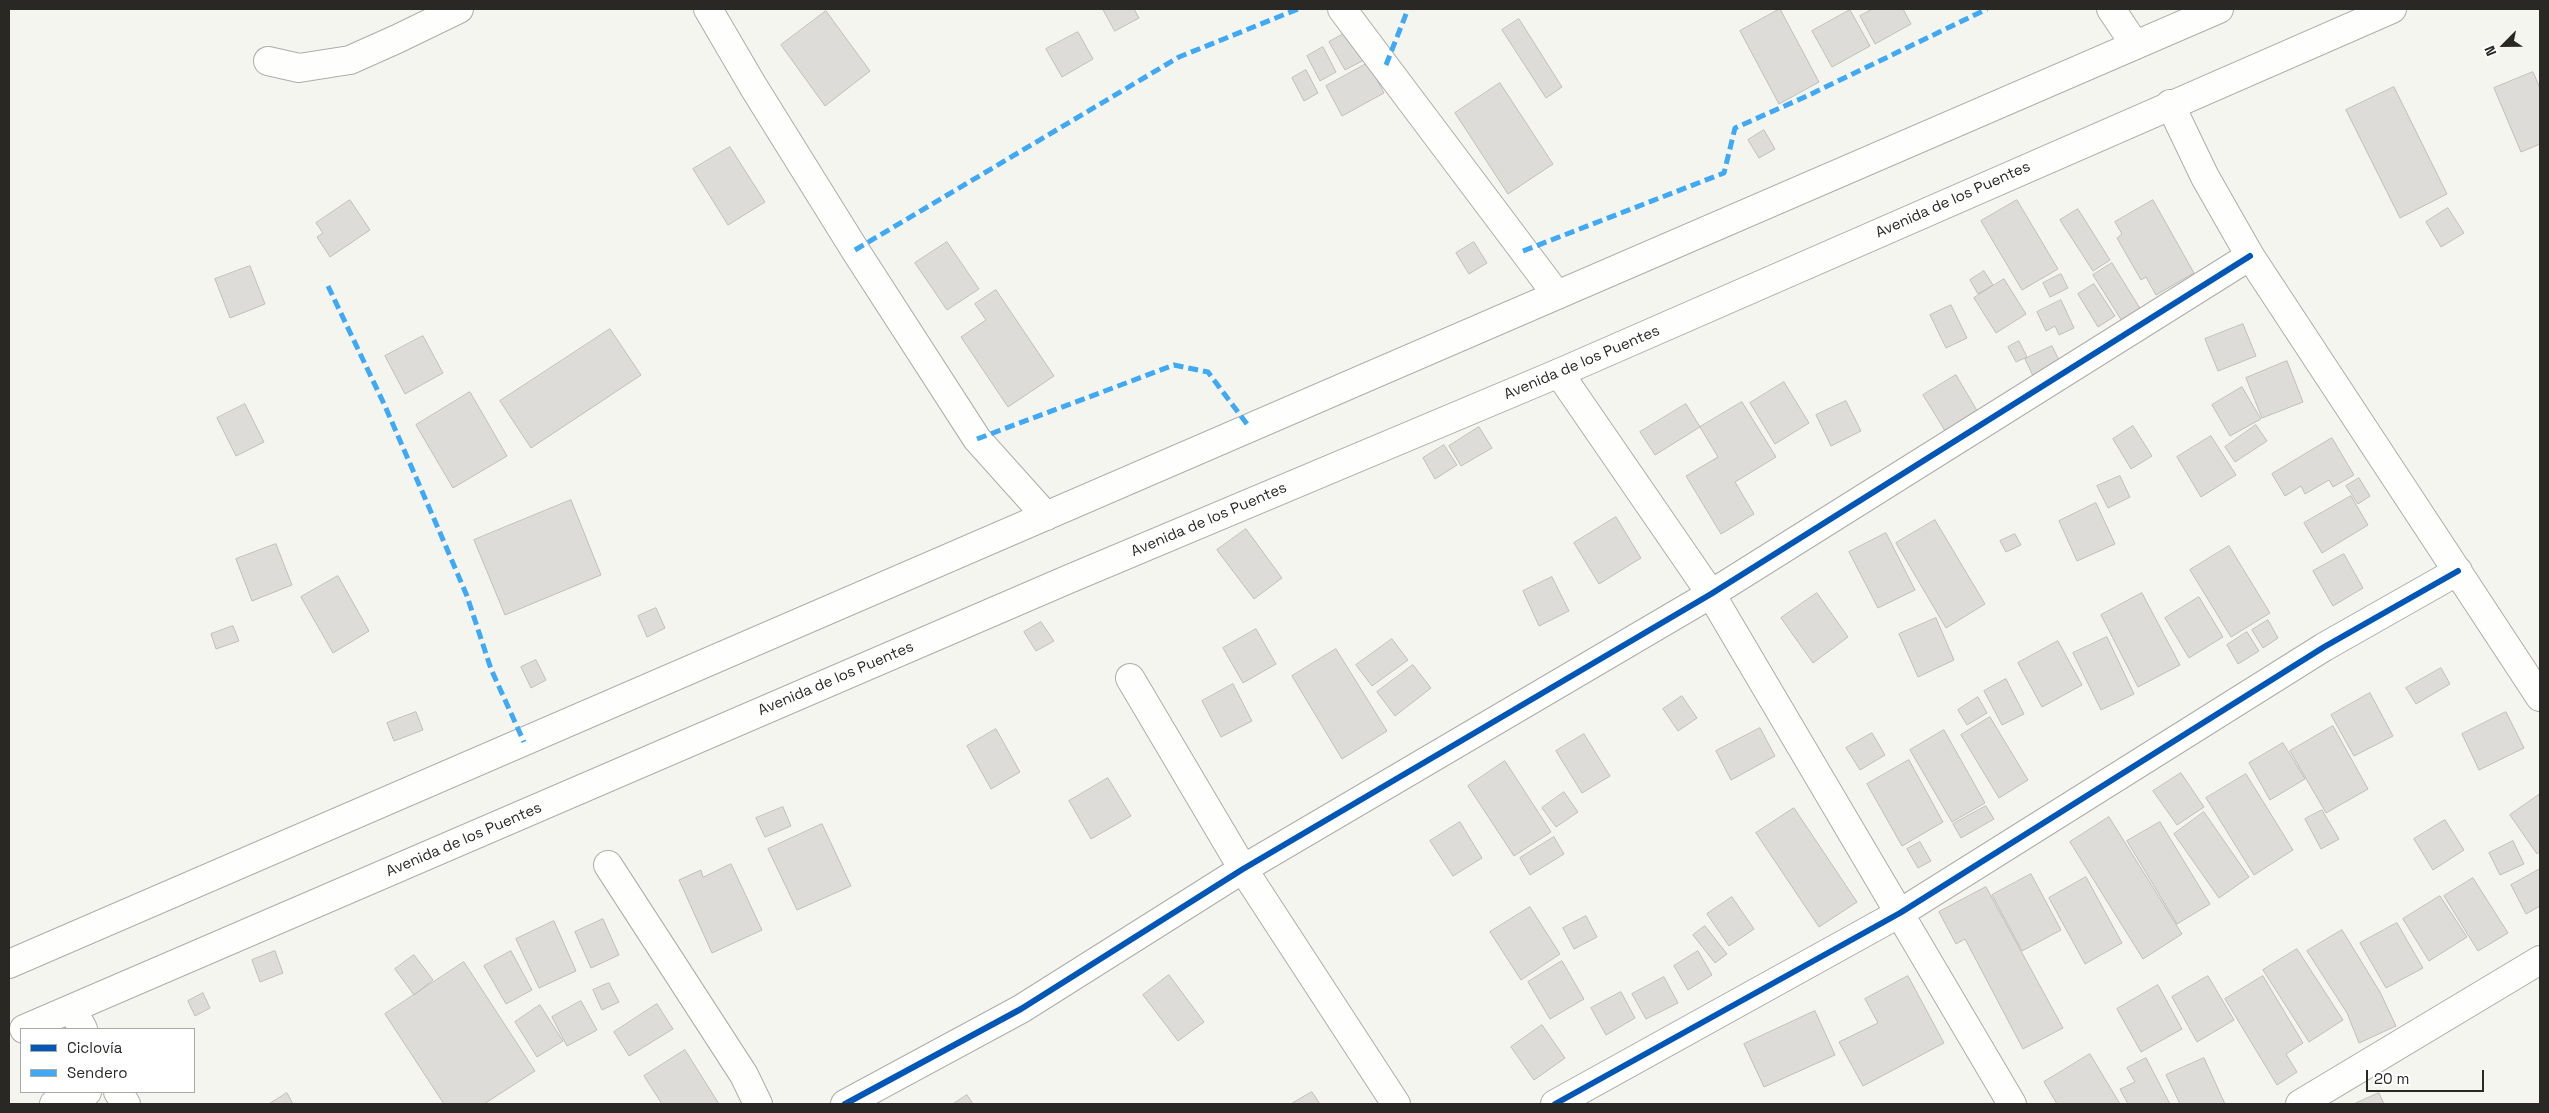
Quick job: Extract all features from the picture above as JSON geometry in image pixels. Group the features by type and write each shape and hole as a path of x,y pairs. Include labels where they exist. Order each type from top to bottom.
{"street":[{"path":"268,61 298,68 350,60 459,9"},
{"path":"708,9 839,226 977,439 1046,516"},
{"path":"1342,9 1557,295"},
{"path":"2111,9 2135,45"},
{"path":"9,964 2219,9"},
{"name":"Avenida de los Puentes","path":"33,1028 78,1019 1060,582 1559,374 2170,104 2392,9"},
{"path":"2170,104 2205,177 2250,256 2540,697"},
{"path":"845,1104 1021,1009 1243,869 1710,594 2250,256"},
{"path":"1559,374 1710,594 2012,1104"},
{"path":"1555,1104 1900,913 2324,647 2458,571"},
{"path":"1130,678 1243,869 1396,1104"},
{"path":"608,865 739,1067 758,1104"},
{"path":"2300,1104 2540,960"},
{"path":"54,1104 84,1093"},
{"path":"119,1093 126,1104"}],"building":[{"path":"1103,9 1134,9 1139,18 1115,31"},
{"path":"1780,9 1819,82 1779,104 1740,31"},
{"path":"1873,9 1903,9 1911,24 1875,44 1860,16"},
{"path":"1850,10 1870,46 1832,67 1812,31"},
{"path":"826,11 870,71 825,106 781,45"},
{"path":"1519,19 1562,87 1546,98 1502,30"},
{"path":"1349,31 1364,60 1345,70 1329,42"},
{"path":"1078,32 1093,59 1062,77 1046,49"},
{"path":"1323,47 1336,72 1320,81 1307,56"},
{"path":"1368,63 1384,93 1342,116 1326,86"},
{"path":"1306,70 1318,93 1304,101 1292,78"},
{"path":"2533,72 2540,88 2540,144 2521,152 2494,88"},
{"path":"1500,83 1553,164 1508,194 1455,113"},
{"path":"2394,87 2447,194 2400,218 2346,110"},
{"path":"1764,130 1775,149 1759,158 1748,140"},
{"path":"730,147 765,202 728,225 693,169"},
{"path":"350,200 370,230 330,257 317,237 323,233 316,223"},
{"path":"2017,200 2058,269 2022,290 1981,221"},
{"path":"2153,200 2194,273 2156,295 2146,277 2141,280 2117,238 2122,234 2115,222"},
{"path":"2448,208 2464,233 2441,247 2426,222"},
{"path":"2078,209 2110,260 2093,271 2060,220"},
{"path":"947,242 979,289 947,310 915,263"},
{"path":"1474,242 1487,263 1469,274 1456,253"},
{"path":"2112,263 2141,310 2122,321 2093,275"},
{"path":"250,266 265,304 230,318 215,279"},
{"path":"1984,271 1993,285 1978,294 1970,280"},
{"path":"2061,274 2068,288 2050,297 2043,283"},
{"path":"2004,279 2026,314 1996,333 1974,298"},
{"path":"2094,284 2115,316 2098,327 2078,294"},
{"path":"996,290 1054,376 1008,407 961,337 986,320 975,304"},
{"path":"2061,300 2074,328 2059,335 2055,326 2046,331 2037,312"},
{"path":"1951,305 1967,338 1946,348 1930,315"},
{"path":"2243,324 2256,356 2218,371 2205,339"},
{"path":"610,329 641,375 531,448 500,401"},
{"path":"423,336 443,373 405,394 385,356"},
{"path":"2019,341 2027,357 2016,362 2008,347"},
{"path":"2052,346 2062,366 2035,380 2025,359"},
{"path":"2287,361 2303,402 2262,418 2246,378"},
{"path":"1956,375 1979,414 1947,434 1923,395"},
{"path":"1784,382 1809,423 1775,444 1750,403"},
{"path":"2242,387 2261,419 2230,436 2212,405"},
{"path":"470,392 507,456 453,488 416,425"},
{"path":"1846,401 1861,431 1831,446 1816,415"},
{"path":"1742,402 1776,457 1735,482 1754,514 1721,534 1686,476 1718,457 1700,427"},
{"path":"245,404 264,442 236,456 217,418"},
{"path":"1686,404 1700,427 1655,455 1640,432"},
{"path":"2256,425 2267,441 2235,462 2225,447"},
{"path":"2133,426 2152,456 2131,469 2113,439"},
{"path":"1479,427 1492,448 1461,466 1449,446"},
{"path":"2211,436 2236,475 2201,497 2177,457"},
{"path":"2332,438 2354,475 2333,487 2329,480 2305,494 2301,486 2285,496 2272,474"},
{"path":"1444,445 1457,465 1435,479 1423,458"},
{"path":"2120,476 2130,497 2108,508 2097,486"},
{"path":"2359,478 2370,496 2358,504 2346,486"},
{"path":"2351,496 2368,525 2322,553 2304,523"},
{"path":"571,500 601,575 505,615 474,540"},
{"path":"2096,503 2115,544 2077,561 2059,521"},
{"path":"1616,517 1641,558 1599,584 1574,543"},
{"path":"1935,520 1985,604 1946,628 1896,543"},
{"path":"1246,529 1282,578 1254,599 1217,550"},
{"path":"1886,533 1915,590 1878,608 1849,552"},
{"path":"2015,534 2021,545 2006,552 2000,541"},
{"path":"276,544 292,585 252,601 236,559"},
{"path":"2229,546 2270,613 2231,637 2190,570"},
{"path":"2344,554 2363,588 2333,606 2313,571"},
{"path":"338,576 369,631 333,653 301,597"},
{"path":"1552,577 1569,611 1539,626 1523,591"},
{"path":"1817,593 1848,637 1813,663 1781,618"},
{"path":"2142,593 2180,665 2138,687 2101,615"},
{"path":"2199,597 2223,637 2189,658 2165,618"},
{"path":"656,608 665,628 647,637 638,616"},
{"path":"1936,618 1954,660 1918,677 1899,634"},
{"path":"2268,620 2278,638 2263,648 2252,630"},
{"path":"1041,622 1054,641 1036,651 1024,632"},
{"path":"233,626 239,641 216,649 211,634"},
{"path":"1256,629 1276,664 1243,683 1223,648"},
{"path":"2247,632 2259,651 2238,664 2227,645"},
{"path":"2107,637 2134,694 2101,710 2073,653"},
{"path":"1392,639 1408,660 1372,686 1356,665"},
{"path":"2058,641 2082,685 2042,707 2018,663"},
{"path":"1336,649 1387,731 1342,759 1292,676"},
{"path":"536,660 546,680 531,688 521,667"},
{"path":"1413,665 1431,688 1395,716 1377,692"},
{"path":"2441,668 2450,684 2416,704 2406,688"},
{"path":"2006,679 2024,714 2002,725 1984,691"},
{"path":"1233,684 1252,721 1221,737 1202,701"},
{"path":"2370,693 2393,736 2354,756 2331,715"},
{"path":"1682,696 1697,718 1678,731 1663,709"},
{"path":"1978,697 1987,713 1967,725 1958,710"},
{"path":"416,712 423,730 394,741 387,723"},
{"path":"2506,712 2524,748 2479,770 2462,734"},
{"path":"1990,717 2028,780 1999,798 1961,735"},
{"path":"2333,726 2368,789 2326,813 2290,751"},
{"path":"1760,728 1775,756 1731,780 1716,751"},
{"path":"996,729 1020,772 991,789 967,746"},
{"path":"1944,730 1985,803 1952,822 1910,750"},
{"path":"1872,733 1885,755 1860,770 1846,748"},
{"path":"1584,734 1610,776 1582,793 1556,751"},
{"path":"2283,743 2305,779 2270,800 2249,763"},
{"path":"1909,760 1943,822 1902,846 1867,784"},
{"path":"1505,761 1551,832 1514,856 1468,786"},
{"path":"2181,773 2204,807 2177,825 2153,791"},
{"path":"2246,774 2293,850 2254,875 2206,798"},
{"path":"1108,778 1131,816 1091,839 1069,801"},
{"path":"1564,792 1578,812 1556,827 1542,808"},
{"path":"2540,794 2540,851 2537,854 2510,815"},
{"path":"1986,806 1994,819 1961,838 1953,824"},
{"path":"783,807 791,826 765,837 756,818"},
{"path":"1794,808 1857,902 1819,927 1756,833"},
{"path":"2322,810 2339,839 2321,849 2305,819"},
{"path":"2204,812 2249,877 2219,898 2174,834"},
{"path":"2109,817 2182,934 2143,959 2070,842"},
{"path":"2445,820 2464,850 2433,870 2414,839"},
{"path":"1460,822 1482,858 1453,876 1430,841"},
{"path":"2160,822 2210,904 2177,924 2127,841"},
{"path":"822,824 851,886 797,910 768,849"},
{"path":"1554,837 1564,854 1530,875 1520,858"},
{"path":"2513,841 2524,864 2500,875 2489,853"},
{"path":"1920,842 1931,861 1918,868 1907,849"},
{"path":"731,864 762,930 712,953 679,880 701,870 703,877"},
{"path":"2540,869 2540,906 2526,914 2511,885"},
{"path":"2031,874 2061,930 2022,951 1992,895"},
{"path":"2086,877 2122,943 2085,964 2049,898"},
{"path":"2473,878 2508,933 2478,951 2444,896"},
{"path":"1986,887 2063,1028 2023,1049 1965,939 1956,944 1939,912"},
{"path":"2440,896 2467,937 2429,961 2403,919"},
{"path":"1732,897 1754,929 1729,946 1707,914"},
{"path":"1530,907 1560,954 1521,980 1490,932"},
{"path":"1586,916 1597,937 1574,949 1563,928"},
{"path":"603,919 619,955 591,968 575,932"},
{"path":"554,921 576,971 539,988 516,939"},
{"path":"2397,923 2423,968 2386,988 2360,943"},
{"path":"1705,926 1727,954 1715,963 1693,935"},
{"path":"2342,930 2380,992 2396,1026 2359,1043 2347,1013 2307,951"},
{"path":"2297,949 2343,1020 2309,1042 2263,970"},
{"path":"275,951 283,973 260,982 252,960"},
{"path":"511,951 532,990 506,1004 484,966"},
{"path":"1698,951 1712,975 1688,990 1674,966"},
{"path":"414,955 433,980 414,995 395,969"},
{"path":"1562,961 1584,999 1550,1019 1528,982"},
{"path":"464,962 535,1071 484,1104 444,1104 385,1014"},
{"path":"1169,975 1204,1022 1178,1041 1143,995"},
{"path":"1908,976 1944,1043 1863,1086 1839,1042 1878,1023 1865,999"},
{"path":"2208,976 2234,1020 2197,1042 2172,997"},
{"path":"2263,976 2303,1043 2286,1054 2297,1072 2277,1085 2225,999"},
{"path":"1664,977 1678,1003 1646,1019 1632,994"},
{"path":"609,983 619,1002 602,1010 593,990"},
{"path":"2158,985 2182,1029 2141,1052 2117,1009"},
{"path":"1621,992 1635,1018 1606,1035 1591,1008"},
{"path":"203,993 210,1008 195,1016 188,1001"},
{"path":"581,1001 597,1030 567,1046 552,1017"},
{"path":"657,1004 673,1029 629,1056 614,1032"},
{"path":"540,1005 563,1041 537,1057 515,1022"},
{"path":"1815,1011 1835,1055 1764,1087 1744,1044"},
{"path":"1542,1025 1565,1058 1534,1080 1511,1047"},
{"path":"685,1050 719,1104 662,1104 644,1076"},
{"path":"2090,1054 2120,1104 2057,1104 2044,1082"},
{"path":"2146,1058 2170,1104 2128,1104 2120,1089 2135,1082 2127,1068"},
{"path":"2204,1058 2225,1104 2180,1104 2166,1075"},
{"path":"1312,1092 1320,1104 1291,1104"},
{"path":"287,1093 293,1104 269,1104"},
{"path":"2379,1093 2384,1104 2354,1104"},
{"path":"967,1095 973,1104 953,1104"}],"marked path":[{"path":"855,250 1179,57 1298,9"},
{"path":"1386,65 1408,9"},
{"path":"1523,251 1724,173 1735,128 1807,96 1987,9"},
{"path":"328,286 385,406 441,535 467,596 491,669 524,742"},
{"path":"977,439 1174,365 1208,372 1250,428"}],"cycle path":[{"path":"845,1104 1021,1009 1243,869 1711,594 2250,256"},
{"path":"1555,1104 1900,913 2324,647 2458,571"}]}
